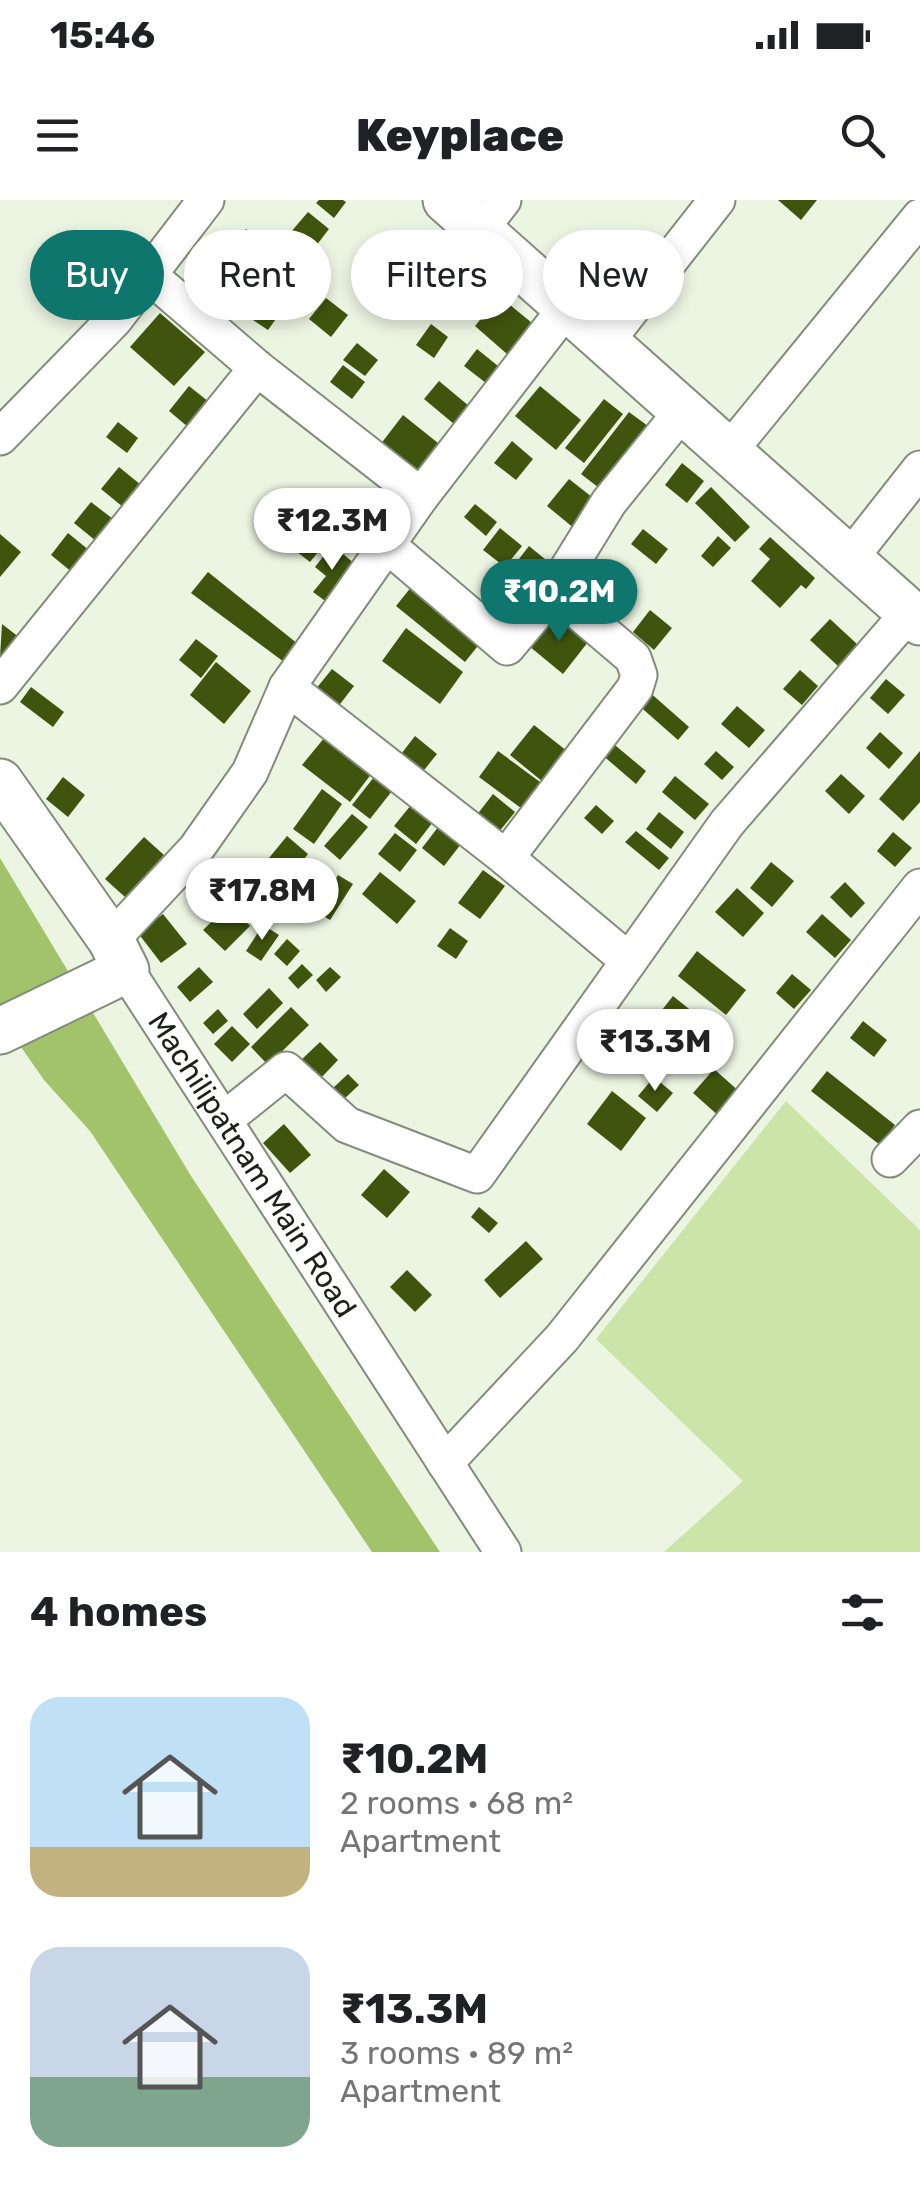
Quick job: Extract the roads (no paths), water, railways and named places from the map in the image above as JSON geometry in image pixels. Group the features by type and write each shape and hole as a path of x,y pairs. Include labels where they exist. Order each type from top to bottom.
{"main road":[{"path":"446,200 543,284"},
{"path":"490,205 861,544 916,610"},
{"path":"584,320 916,610"},
{"name":"Machilipatnam Main Road","path":"0,782 115,964"},
{"path":"4,1030 115,964"}],"street":[{"path":"164,257 206,200"},
{"path":"619,325 717,200"},
{"path":"743,434 920,217"},
{"path":"164,288 257,368 421,496"},
{"path":"0,437 113,320"},
{"path":"115,964 250,772 287,687 421,496 557,320"},
{"path":"0,686 257,368"},
{"path":"386,544 506,648 554,590 609,502 684,409"},
{"path":"861,544 920,469"},
{"path":"506,858 635,688 639,675 633,658 554,590"},
{"path":"225,1120 286,1070 346,1125 477,1175 727,822 916,610"},
{"path":"287,687 506,858 630,961"},
{"path":"445,1463 562,1338 760,1094 920,887"},
{"name":"Machilipatnam Main Road","path":"115,964 225,1120 503,1552"},
{"path":"890,1159 920,1128"}]}
